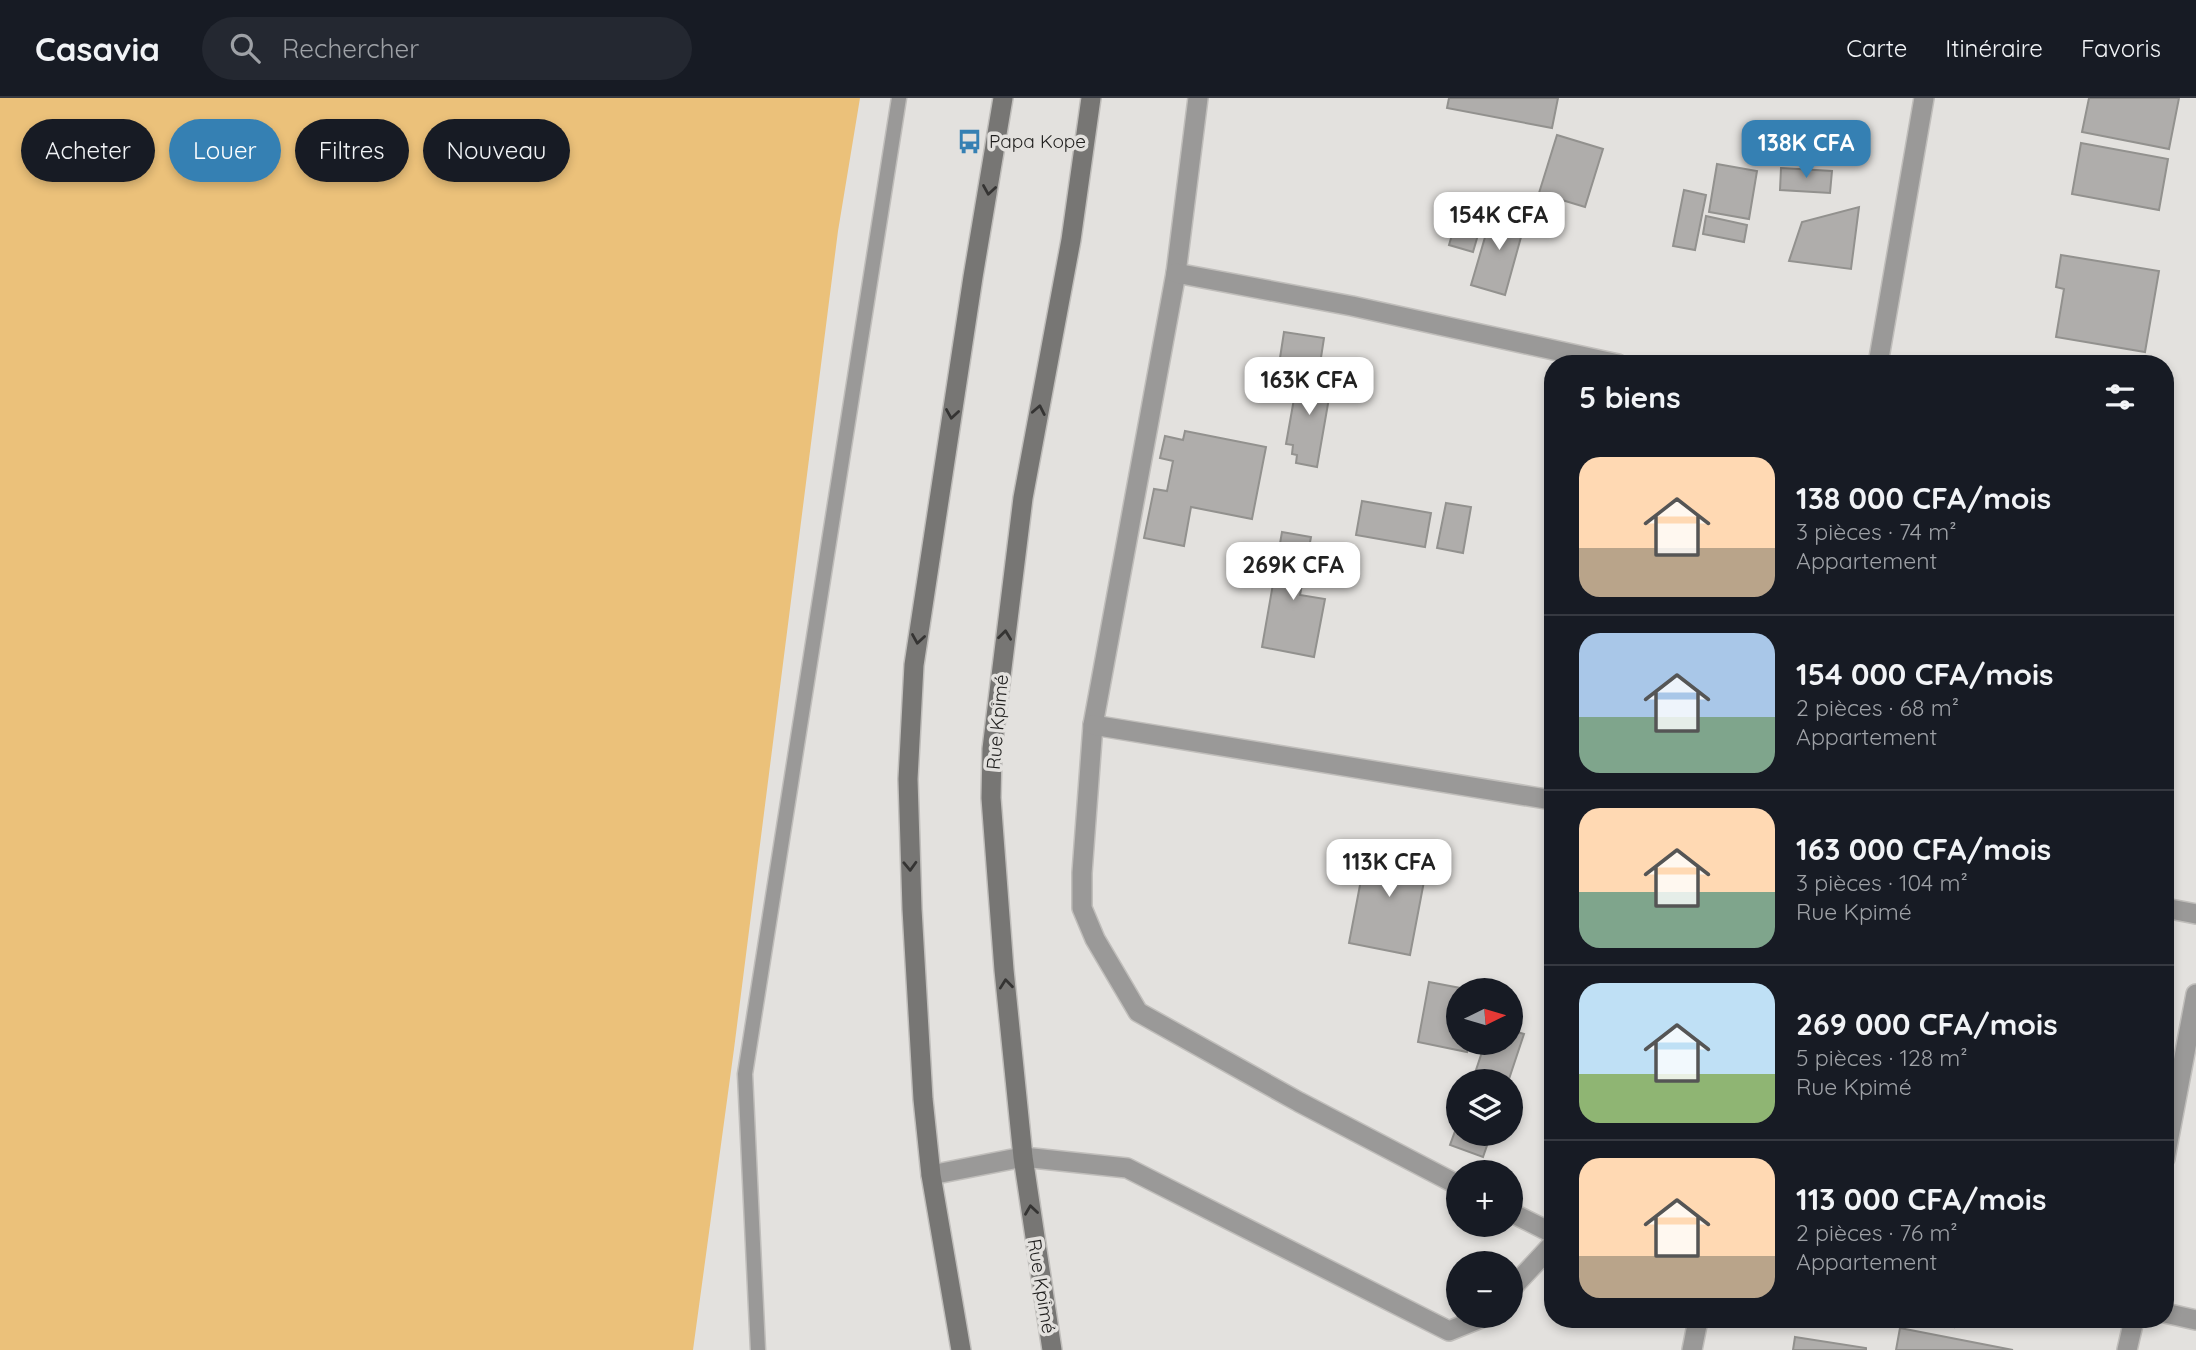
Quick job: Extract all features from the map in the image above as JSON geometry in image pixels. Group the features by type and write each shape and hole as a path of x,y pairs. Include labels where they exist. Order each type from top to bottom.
{"main road":[{"path":"961,1350 931,1175 923,1100 908,779 914,666 1003,98"},
{"name":"Rue Kpimé","path":"1052,1350 1023,1157 1004,971 991,798 992,749 1023,498 1071,240 1091,98"}],"street":[{"path":"1198,98 1176,273 1093,725 1082,873 1082,908 1096,939 1138,1012 1299,1102 1446,1179"},
{"path":"1880,355 1924,98"},
{"path":"1176,273 1352,306 1577,355"},
{"path":"1093,725 1544,799"},
{"path":"2174,910 2196,914"},
{"path":"2174,1111 2196,995"},
{"path":"931,1175 1023,1157 1127,1168 1449,1331 1456,1328"},
{"path":"1523,1218 1544,1229"},
{"path":"1523,1276 1544,1254"},
{"path":"2174,1315 2196,1320"},
{"path":"1692,1350 1696,1328"},
{"path":"2127,1350 2132,1328"}],"lane":[{"path":"758,1350 745,1074 899,98"}],"shaded area":[{"path":"0,98 860,98 838,231 693,1350 0,1350"}],"building":[{"path":"1449,98 1558,98 1552,128 1447,108"},
{"path":"2089,98 2179,98 2169,149 2082,132"},
{"path":"1557,135 1603,149 1585,207 1539,193"},
{"path":"2081,143 2168,159 2159,210 2072,194"},
{"path":"1717,164 1757,171 1749,219 1709,212"},
{"path":"1781,168 1832,171 1830,193 1780,190"},
{"path":"1684,190 1706,195 1695,250 1673,246"},
{"path":"1463,197 1487,204 1473,252 1449,245"},
{"path":"1859,207 1851,269 1789,261 1802,222"},
{"path":"1493,210 1526,219 1505,295 1471,285"},
{"path":"1706,216 1747,225 1744,242 1703,234"},
{"path":"2061,255 2159,271 2145,352 2056,337 2064,289 2056,287"},
{"path":"1284,332 1324,338 1320,364 1303,361 1301,374 1278,371"},
{"path":"1309,370 1333,375 1317,467 1296,463 1297,455 1292,454 1293,445 1286,444 1297,382 1306,384"},
{"path":"1185,431 1266,447 1252,519 1191,507 1184,546 1144,538 1154,489 1167,491 1173,461 1160,458 1165,436 1183,440"},
{"path":"1362,501 1431,513 1425,547 1356,535"},
{"path":"1446,503 1471,507 1463,553 1437,548"},
{"path":"1282,532 1311,537 1300,595 1325,599 1314,657 1262,647"},
{"path":"1368,843 1429,855 1410,955 1349,943"},
{"path":"1429,982 1446,985 1446,1048 1418,1042"},
{"path":"1481,1055 1517,1055 1512,1069 1476,1069"},
{"path":"1453,1146 1487,1146 1483,1157"},
{"path":"1900,1328 2013,1350 1896,1350"},
{"path":"1795,1337 1866,1348 1866,1350 1793,1350"}],"place":[{"name":"Papa Kope","path":"969,141"}]}
